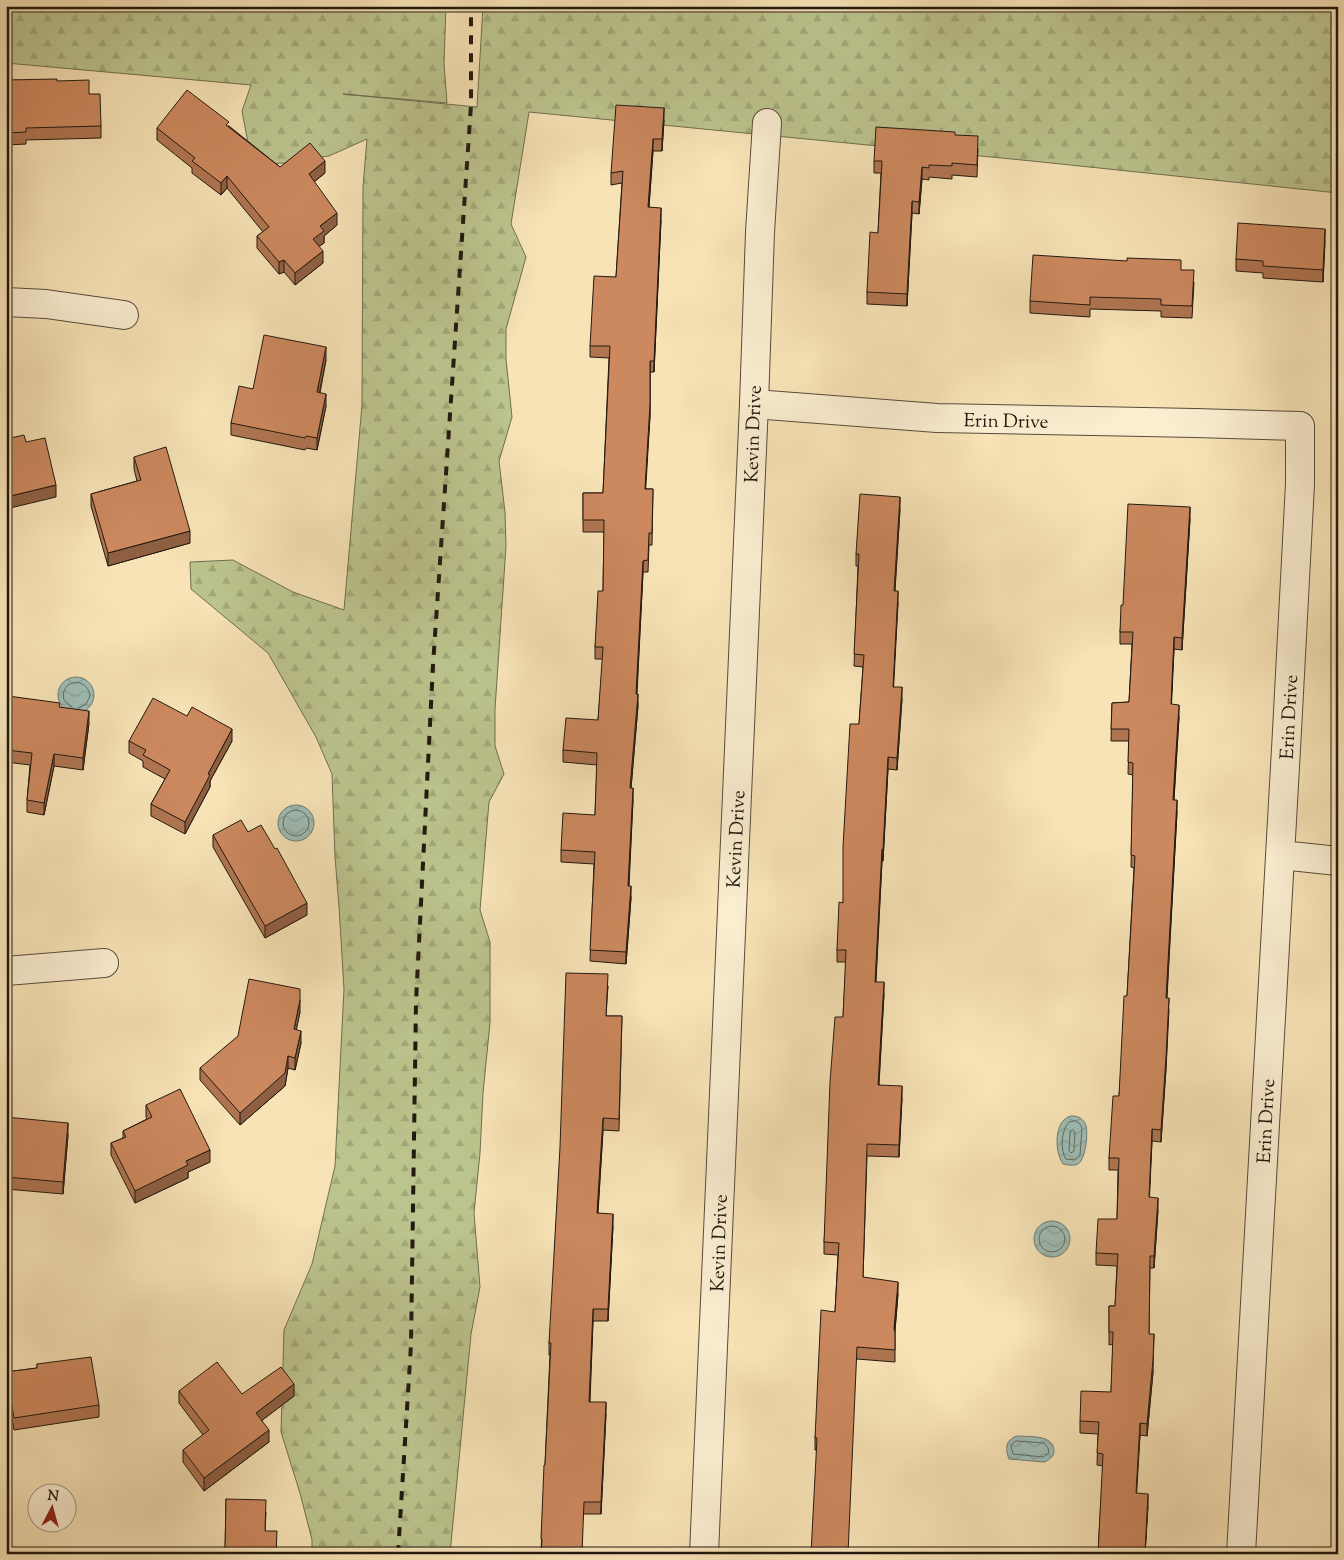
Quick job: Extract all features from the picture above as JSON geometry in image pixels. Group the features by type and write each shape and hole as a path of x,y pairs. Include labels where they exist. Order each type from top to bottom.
{"street":[{"name":"Kevin Drive","path":"704,1554 760,232 767,123"},
{"path":"6,302 46,304 124,315"},
{"name":"Erin Drive","path":"754,404 937,418 1195,422 1300,426 1300,484 1241,1554"},
{"path":"1280,855 1338,862"},
{"path":"6,971 104,963"}],"green space":[{"path":"6,6 446,6 444,63 447,103 343,94 477,107 483,6 1338,6 1338,193 529,112 511,224 526,257 506,329 506,359 512,417 499,461 505,512 506,546 495,709 495,746 504,774 489,802 480,910 490,942 490,1023 474,1213 480,1287 471,1334 450,1554 312,1554 312,1540 281,1432 284,1330 312,1264 335,1166 344,989 335,857 332,774 316,737 268,653 191,589 190,562 233,560 293,592 344,610 362,405 363,187 367,139 329,156 285,163 263,164 248,143 242,111 251,85 6,63"}],"water":[{"path":"76,677 89,682 94,695 89,708 76,713 63,708 58,695 63,682"},
{"path":"296,805 309,810 314,823 309,836 296,841 283,836 278,823 283,810"},
{"path":"1071,1116 1082,1119 1087,1132 1081,1161 1073,1165 1063,1164 1057,1144 1061,1123"},
{"path":"1052,1221 1065,1226 1070,1239 1065,1252 1052,1257 1039,1252 1034,1239 1039,1226"},
{"path":"1017,1436 1045,1439 1053,1446 1053,1455 1044,1462 1009,1459 1007,1452 1008,1442"}],"building":[{"path":"57,79 57,81 89,80 89,94 100,94 101,126 26,128 26,132 6,133 6,80"},
{"path":"187,90 229,122 226,125 280,167 310,143 325,161 309,174 337,213 320,226 324,231 313,239 323,251 295,273 284,260 279,262 257,236 269,227 227,176 221,183 192,161 195,158 157,128"},
{"path":"616,105 664,108 662,139 653,139 648,207 661,208 654,361 650,361 650,404 645,489 653,489 652,533 649,533 648,560 643,561 636,694 638,694 630,788 633,788 628,886 631,886 626,952 590,950 595,852 561,850 563,813 595,815 597,753 563,750 566,718 598,720 603,647 595,647 598,591 603,591 604,520 583,520 583,493 603,493 610,346 590,346 594,276 616,277 623,171 611,173"},
{"path":"876,127 955,132 955,135 978,136 977,165 952,163 952,166 929,165 929,168 922,167 919,202 912,201 907,294 867,292 870,232 878,233 882,161 874,161"},
{"path":"1238,223 1325,229 1323,270 1263,266 1263,261 1236,259"},
{"path":"1033,255 1127,261 1127,258 1181,260 1181,270 1194,270 1192,306 1161,305 1161,299 1090,297 1090,305 1030,301"},
{"path":"264,335 326,347 317,392 326,394 317,438 306,436 305,438 231,423 239,386 253,389"},
{"path":"24,435 26,442 45,438 56,485 6,497 6,439"},
{"path":"166,447 190,531 108,553 91,494 141,480 134,457"},
{"path":"860,494 900,497 894,591 898,591 893,687 902,687 897,758 888,757 875,982 884,982 878,1085 902,1086 899,1145 867,1144 863,1277 898,1282 894,1329 895,1350 857,1347 848,1554 811,1554 821,1310 835,1312 839,1243 824,1242 830,1082 835,1017 843,1017 846,950 837,950 839,902 843,903 843,847 850,724 859,724 864,655 854,654 859,554 856,554"},
{"path":"1128,504 1190,507 1182,638 1174,637 1171,704 1179,705 1173,800 1177,800 1166,998 1169,998 1166,1057 1161,1130 1152,1129 1149,1197 1158,1198 1154,1256 1150,1256 1149,1334 1154,1334 1153,1360 1147,1424 1140,1423 1136,1493 1148,1494 1145,1552 1135,1552 1135,1554 1098,1554 1103,1454 1097,1453 1099,1422 1080,1421 1081,1391 1111,1392 1113,1332 1109,1332 1109,1306 1115,1306 1118,1254 1096,1253 1098,1219 1117,1219 1119,1158 1109,1158 1113,1096 1119,1096 1124,996 1127,996 1135,856 1131,855 1133,763 1128,762 1129,729 1111,729 1112,703 1129,702 1133,632 1120,632"},
{"path":"8,696 60,703 59,707 89,711 83,758 54,754 44,803 27,800 32,753 6,750"},
{"path":"153,698 187,716 192,707 232,729 185,822 151,804 170,770 143,755 146,750 129,741"},
{"path":"241,820 248,832 261,825 275,849 277,848 307,903 265,926 213,835"},
{"path":"566,973 608,974 606,1016 622,1016 619,1119 603,1118 597,1213 613,1214 608,1309 593,1309 589,1402 606,1402 601,1502 584,1502 582,1554 541,1554 551,1343 549,1343 560,1147"},
{"path":"249,979 300,989 300,1000 294,1029 301,1031 295,1058 288,1056 285,1073 240,1113 200,1068 238,1036"},
{"path":"180,1089 210,1150 186,1161 188,1165 135,1191 111,1143 126,1137 123,1131 152,1117 146,1105"},
{"path":"6,1117 68,1123 63,1182 6,1177"},
{"path":"91,1357 99,1405 14,1418 6,1372 37,1368 37,1364"},
{"path":"217,1362 242,1394 281,1367 294,1384 256,1413 269,1430 204,1478 183,1450 209,1430 179,1391"},
{"path":"226,1499 266,1500 265,1531 277,1531 276,1554 231,1554 231,1550 225,1550"}],"railway":[{"path":"398,1554 411,1345 416,1002 433,665 471,105 471,6"}]}
